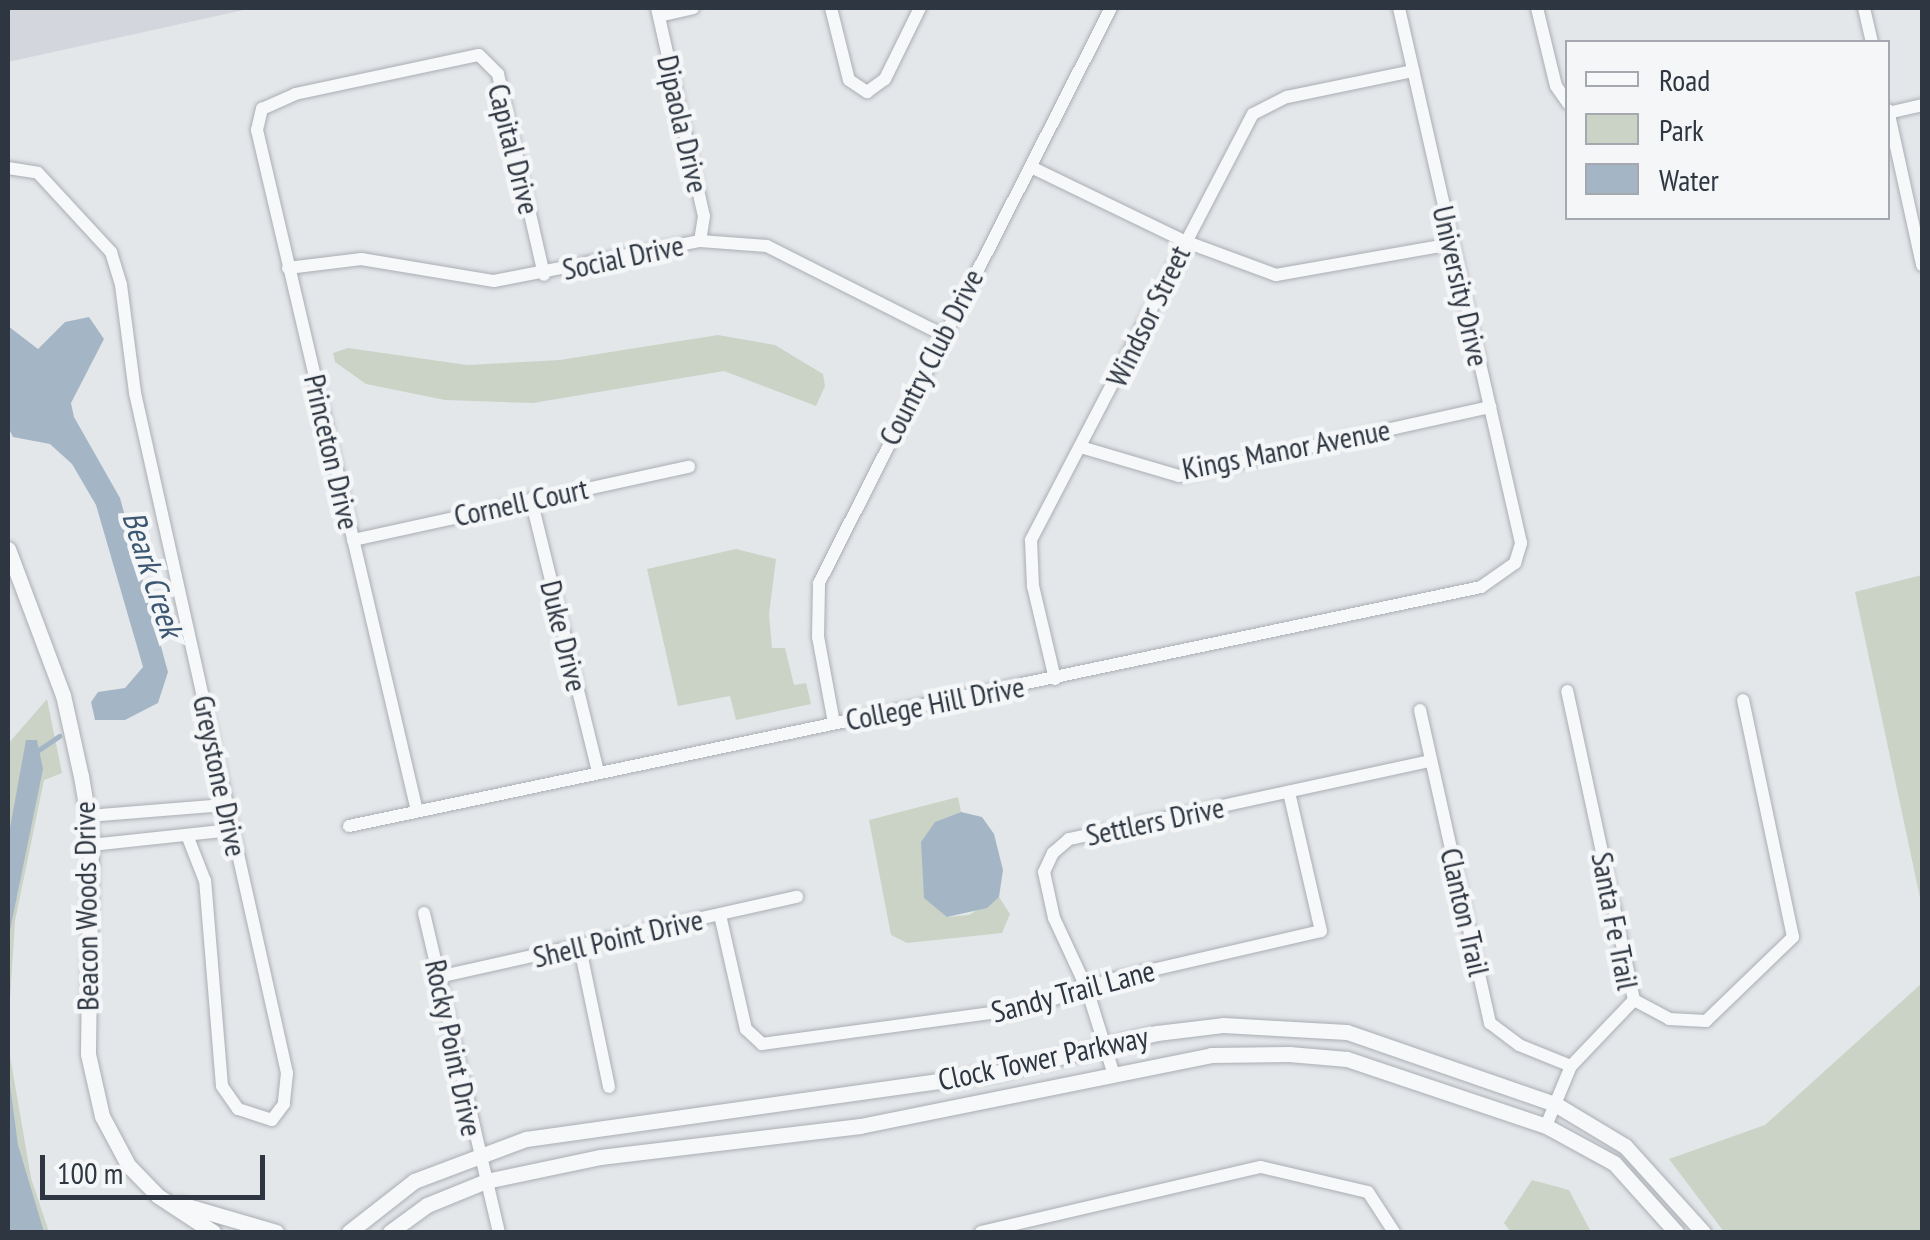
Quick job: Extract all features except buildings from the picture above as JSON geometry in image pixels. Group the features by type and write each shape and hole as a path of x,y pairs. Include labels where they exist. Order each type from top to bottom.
{"street":[{"path":"658,12 694,8"},
{"path":"832,8 850,80 867,92 885,78 920,8"},
{"name":"Country Club Drive","path":"834,722 818,639 819,583 940,334 1110,8"},
{"name":"University Drive","path":"1398,8 1521,542 1515,563"},
{"path":"1538,8 1556,86 1565,100"},
{"path":"1864,8 1869,40"},
{"name":"Dipaola Drive","path":"658,12 704,216 700,240"},
{"name":"Capital Drive","path":"276,99 478,55 498,74 544,275"},
{"name":"Windsor Street","path":"1055,679 1033,586 1031,540 1084,448 1184,241 1254,114 1286,96 1413,71"},
{"name":"Princeton Drive","path":"276,99 262,110 257,130 416,811"},
{"path":"1890,112 1922,105"},
{"path":"1890,121 1922,266"},
{"path":"1030,166 1184,241 1276,275 1451,244"},
{"name":"Greystone Drive","path":"8,168 38,173 110,252 225,805 287,1073 284,1104 272,1120 238,1108 222,1086 206,881 186,835"},
{"name":"Social Drive","path":"288,268 361,258 494,281 544,275 700,240 768,246 940,334"},
{"name":"Kings Manor Avenue","path":"1084,448 1178,476 1490,407"},
{"name":"Cornell Court","path":"352,540 689,467"},
{"name":"Duke Drive","path":"530,499 598,772"},
{"name":"Beacon Woods Drive","path":"10,558 63,695 88,816 88,1054 102,1116 128,1165 158,1196 212,1232"},
{"name":"College Hill Drive","path":"349,826 1481,587 1515,563"},
{"name":"Santa Fe Trail","path":"1546,1126 1571,1066 1634,1000 1567,690"},
{"path":"1634,1000 1670,1019 1706,1021 1794,937 1743,700"},
{"name":"Clanton Trail","path":"1420,710 1490,1023 1519,1045 1571,1066"},
{"name":"Settlers Drive","path":"1113,1072 1087,990 1054,918 1044,872 1052,854 1069,839 1430,761"},
{"name":"Sandy Trail Lane","path":"720,914 746,1029 762,1044 973,1017 1321,931 1290,792"},
{"path":"88,816 225,805"},
{"path":"91,845 231,830"},
{"name":"Shell Point Drive","path":"438,977 797,897"},
{"name":"Rocky Point Drive","path":"424,913 477,1156 500,1232"},
{"path":"580,948 609,1087"},
{"name":"Clock Tower Parkway","path":"348,1232 414,1181 477,1156 582,1128 995,1073 1104,1046 1222,1025 1347,1032 1404,1046 1555,1104 1624,1146 1703,1232"},
{"name":"Clock Tower Parkway","path":"390,1232 427,1206 486,1182 619,1154 990,1104 1113,1072 1211,1056 1346,1058 1546,1126 1614,1163 1676,1232"},
{"path":"981,1232 1261,1167 1368,1192 1394,1231"},
{"path":"158,1196 276,1232"}],"shaded area":[{"path":"8,8 253,8 8,62"}],"green space":[{"path":"718,335 775,345 823,374 825,386 816,406 724,371 533,403 445,400 366,384 335,362 333,353 348,348 467,365 560,360"},
{"path":"736,549 776,559 769,614 772,648 785,648 794,685 806,683 811,704 736,720 730,696 678,706 647,569"},
{"path":"1922,575 1922,907 1855,592"},
{"path":"47,699 62,773 44,780 15,921 8,1032 8,744"},
{"path":"958,797 961,812 938,821 947,917 969,915 999,897 1010,914 1002,933 907,943 891,935 869,820"},
{"path":"1922,983 1922,1232 1724,1232 1669,1159 1765,1125"},
{"path":"8,1044 31,1178 49,1232 8,1232"},
{"path":"1532,1180 1569,1190 1591,1232 1511,1232 1504,1223"}],"water":[{"path":"89,317 104,339 71,403 74,417 120,498 168,672 158,703 125,720 95,720 91,702 98,692 125,688 143,667 96,505 72,464 50,444 13,437 8,427 8,326 38,349 65,322"},
{"path":"26,740 37,740 43,769 8,940 8,839"},
{"path":"961,812 982,817 994,834 1003,870 999,897 987,908 947,917 924,898 921,842 935,822"},
{"path":"8,1070 18,1145 44,1232 8,1232"}],"waterway":[{"path":"37,751 59,736"}],"water label":[{"name":"Beark Creek","path":"153,574"}]}
